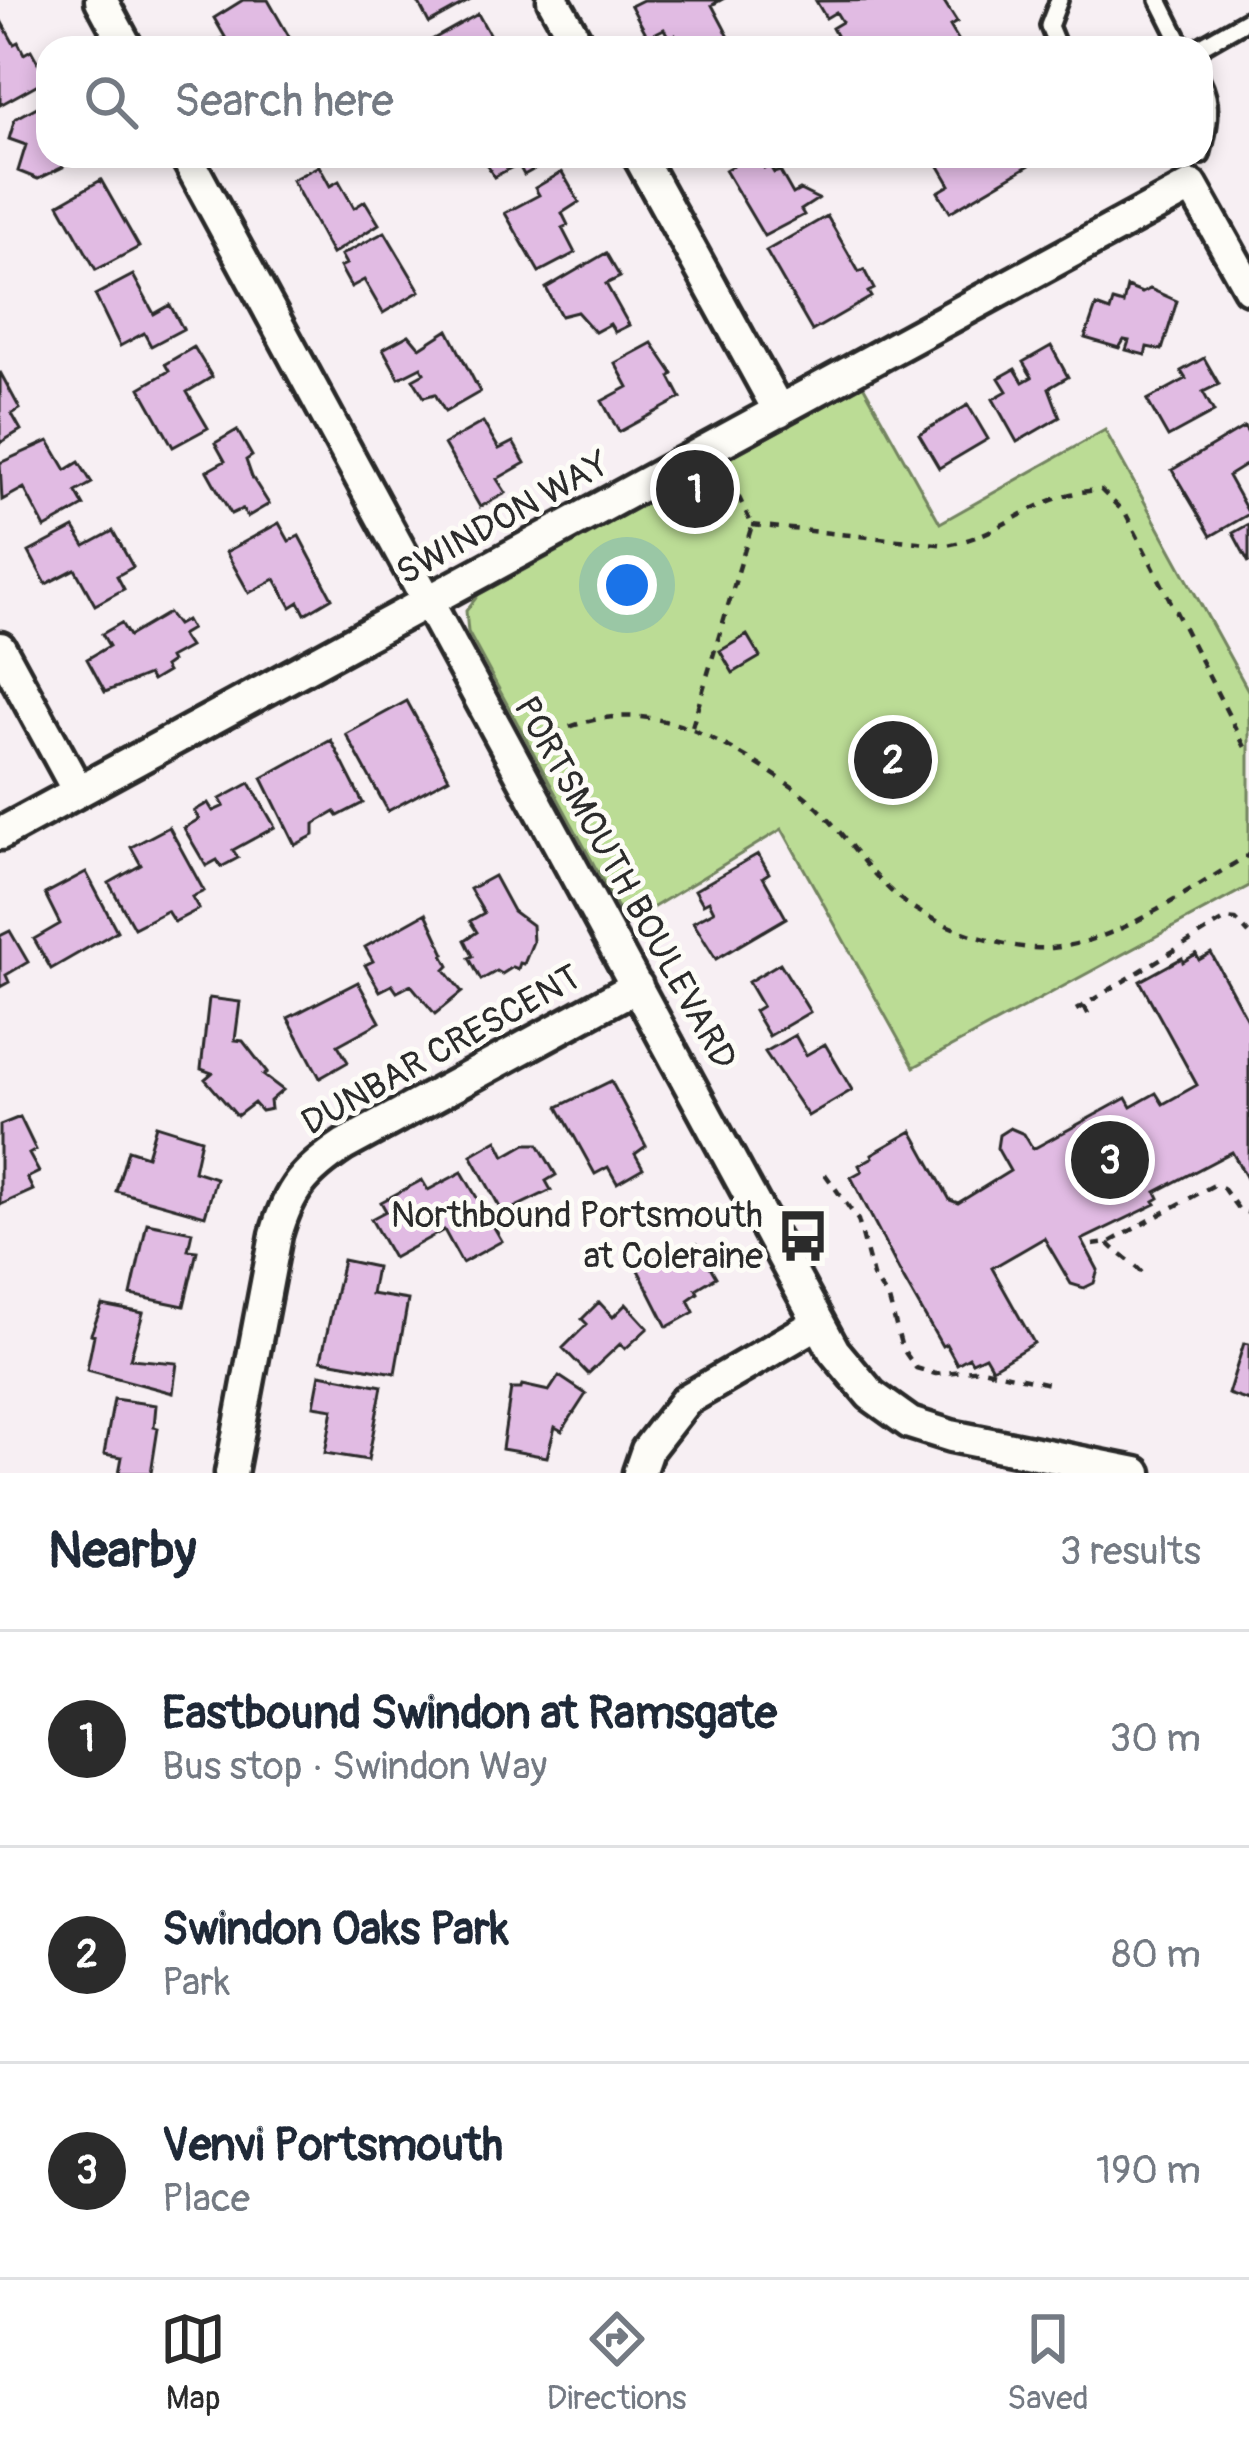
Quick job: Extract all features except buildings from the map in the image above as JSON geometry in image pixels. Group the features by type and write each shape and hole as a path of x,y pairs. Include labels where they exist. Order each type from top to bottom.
{"street":[{"path":"101,0 120,36"},
{"path":"553,0 573,36"},
{"name":"PORTSMOUTH BOULEVARD","path":"192,168 834,1352 861,1385 910,1423 951,1436 1136,1473"},
{"path":"646,168 779,411"},
{"name":"SWINDON WAY","path":"0,834 779,411 1193,168"},
{"path":"1199,168 1249,288"},
{"path":"0,648 78,790"},
{"name":"DUNBAR CRESCENT","path":"232,1473 276,1235 285,1203 310,1168 344,1144 637,986"},
{"path":"638,1473 647,1450 686,1400 818,1323"}],"lane":[{"path":"1053,36 1049,26 1059,0"},
{"path":"1159,0 1178,36"},
{"path":"1210,36 1249,19"}],"path":[{"path":"692,727 752,525 714,447"},
{"path":"752,525 946,545 969,541 1069,491 1101,490 1126,514 1249,755"},
{"path":"512,756 565,727 591,719 663,718 692,727 814,804 892,893 933,918 1004,944 1046,949 1086,943 1114,932 1249,855"},
{"path":"1076,1010 1226,919 1236,920 1249,934"},
{"path":"1084,1006 1092,1022"},
{"path":"825,1174 858,1220 902,1348 916,1368 936,1375 982,1369 1049,1384"},
{"path":"1093,1245 1108,1243 1214,1185 1223,1188 1239,1210 1249,1213"},
{"path":"1108,1243 1121,1257 1135,1262 1145,1277"}],"green space":[{"path":"863,385 940,523 1105,430 1249,692 1249,886 914,1067 782,829 626,924 468,632 466,611 478,595"}],"place":[{"name":"Eastbound Swindon at Ramsgate","path":"695,489"},
{"name":"Swindon Oaks Park","path":"893,760"},
{"name":"Venvi Portsmouth","path":"1110,1160"},
{"name":"Northbound Portsmouth at Coleraine","path":"803,1236"}]}
